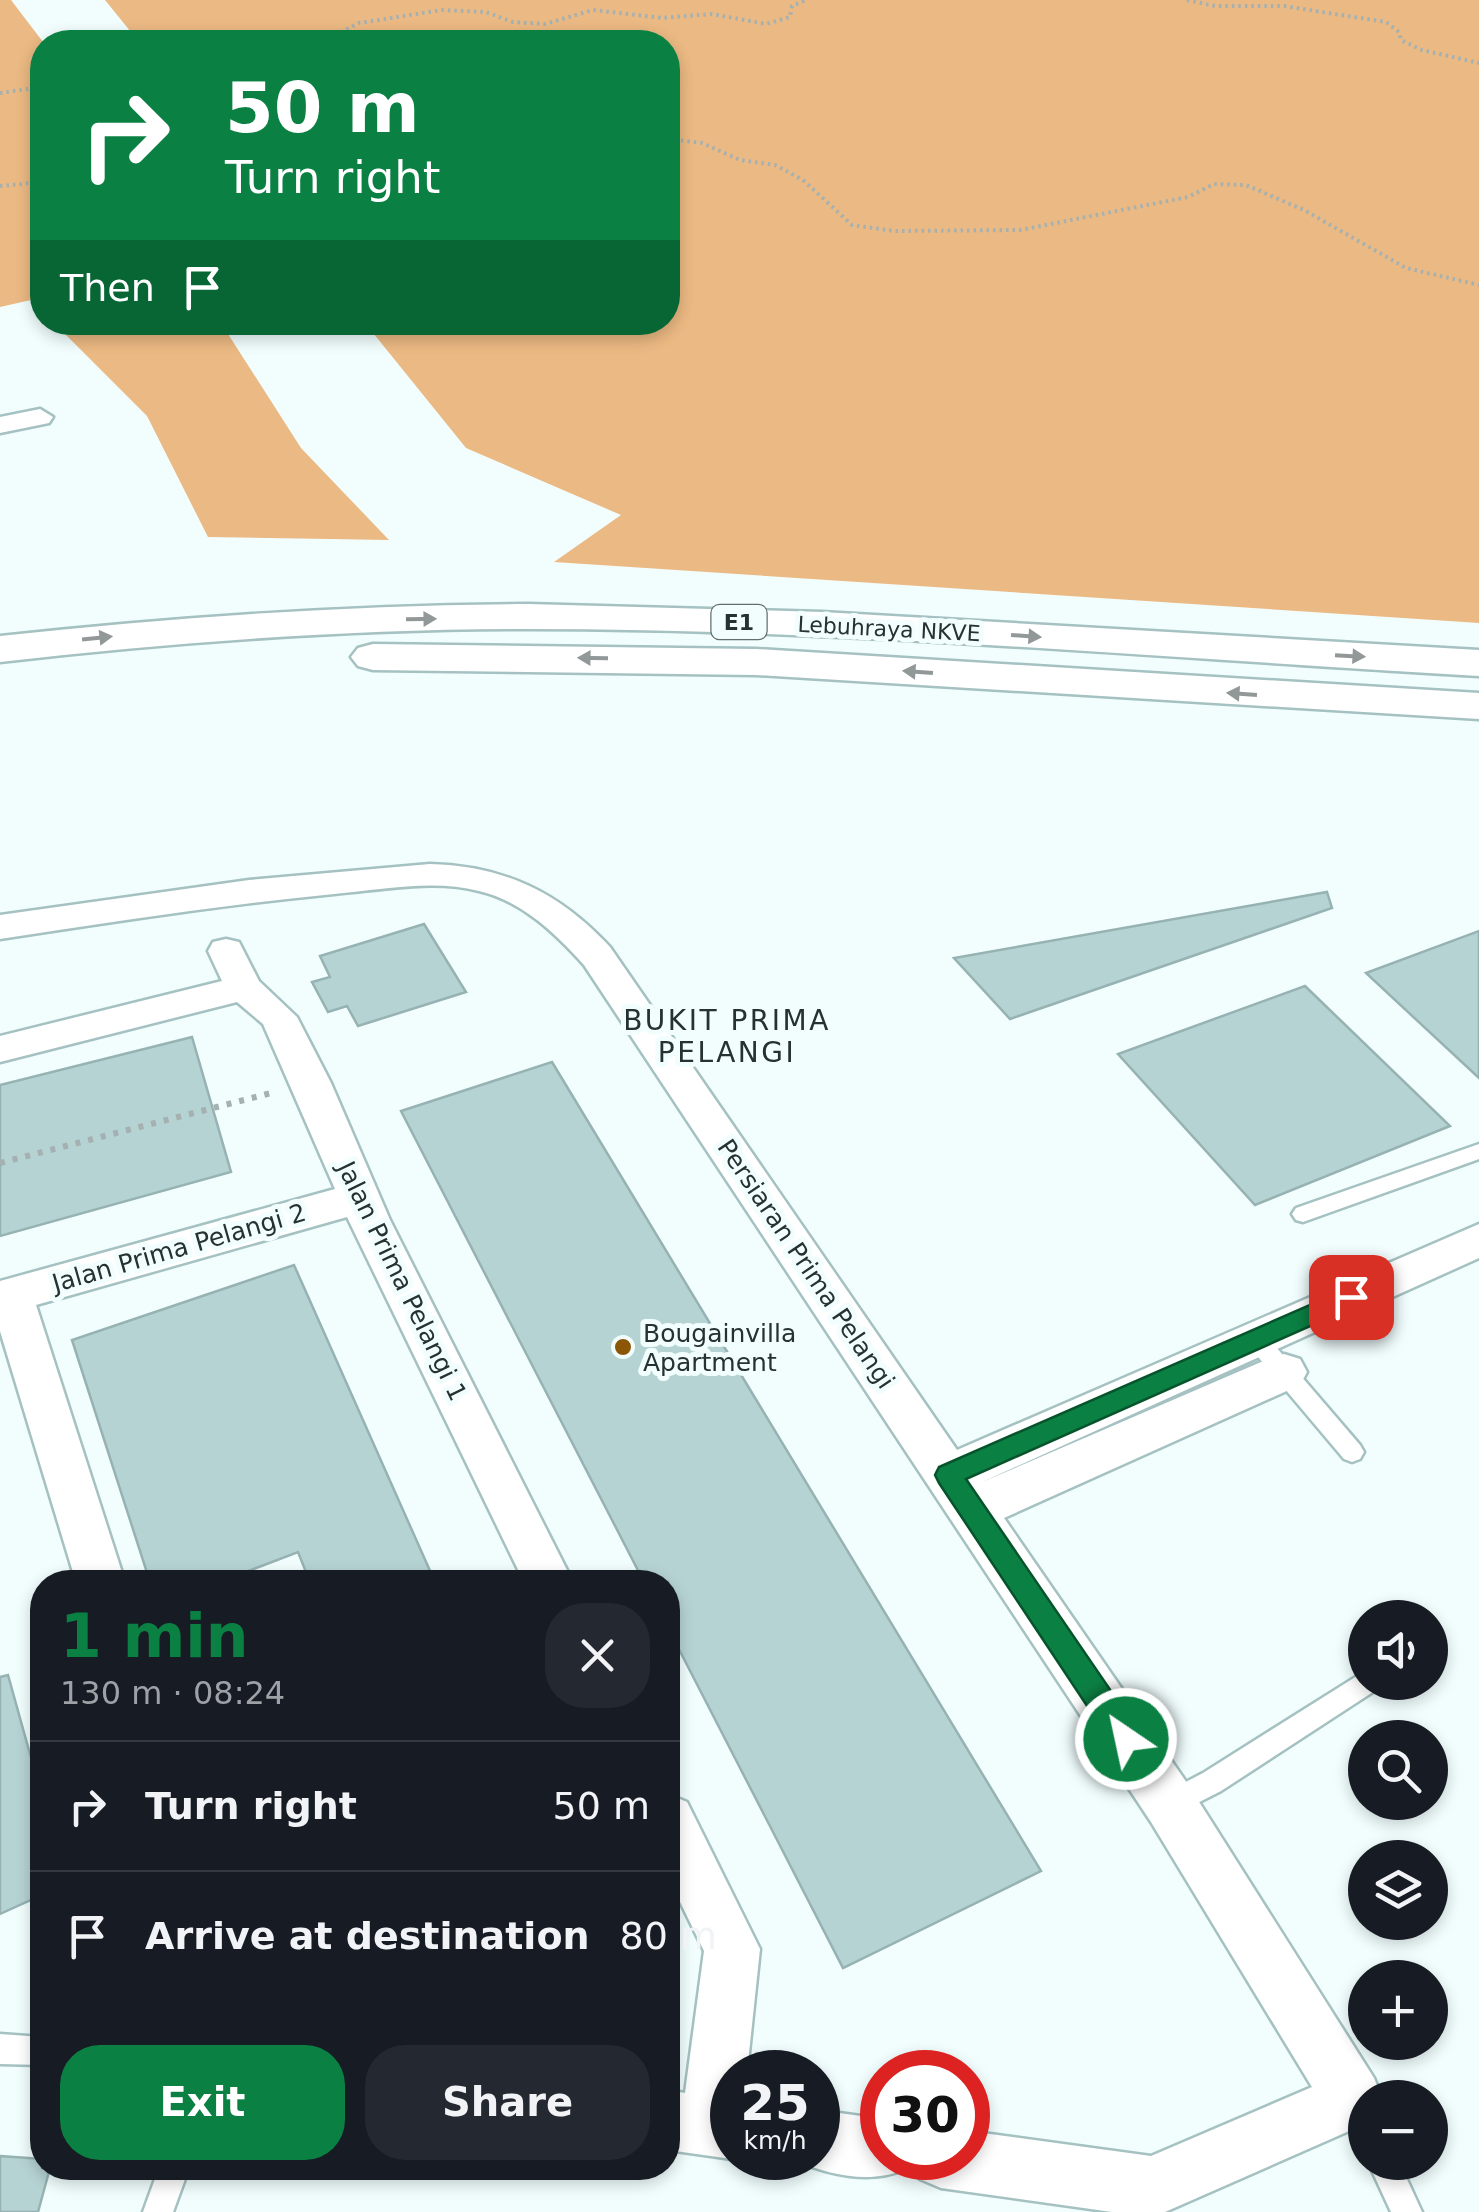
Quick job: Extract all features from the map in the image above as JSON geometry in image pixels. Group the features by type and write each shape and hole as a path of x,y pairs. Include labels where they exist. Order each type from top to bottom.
{"highway":[{"name":"Lebuhraya NKVE","path":"0,648 208,627 403,619 602,617 929,630 1479,663"},
{"name":"Lebuhraya NKVE","path":"0,679 167,664 390,656 598,658 756,662 1479,706"}],"street":[{"path":"0,425 40,417"},
{"name":"Persiaran Prima Pelangi","path":"0,927 208,894 401,876 482,879 530,896 567,922 597,956 1170,1804 1348,2094"},
{"name":"Jalan Prima Pelangi 1","path":"226,951 244,988 278,1018 359,1198 543,1570"},
{"path":"0,1049 244,988"},
{"name":"Jalan Prima Pelangi 2","path":"6,1296 359,1198"},
{"path":"960,1493 1270,1356 1479,1240"},
{"path":"6,1296 96,1570"},
{"path":"680,1844 732,1949 704,2125"},
{"path":"990,2165 1152,2187 1348,2116"}],"lane":[{"path":"1303,1214 1479,1151"},
{"path":"1270,1356 1352,1452"},
{"path":"1170,1804 1212,1782 1348,1694"},
{"path":"0,2049 30,2050"},
{"path":"158,2212 170,2180"},
{"path":"1392,2180 1407,2212"}],"path":[{"path":"347,30 359,23 442,10 486,12 514,22 545,24 593,10 662,18 712,14 766,24 790,18 792,6 806,0"},
{"path":"1186,0 1216,6 1284,6 1386,22 1399,32 1401,40 1422,50 1479,63"},
{"path":"0,93 30,89"},
{"path":"680,140 702,144 740,160 775,165 802,180 852,225 894,231 1020,230 1188,197 1214,184 1246,186 1304,210 1406,268 1479,286"},
{"path":"0,186 30,183"},
{"path":"0,1163 310,1082"}],"shaded area":[{"path":"0,0 11,0 34,30 30,30 30,300 0,307"},
{"path":"105,0 1479,0 1479,623 554,562 621,515 466,448 375,335 680,335 680,30 129,30"},
{"path":"66,335 229,335 301,448 389,540 208,537 147,416"}],"building":[{"path":"1327,892 1332,908 1010,1019 954,958"},
{"path":"424,924 466,992 358,1026 347,1006 328,1012 312,982 330,977 320,956"},
{"path":"1479,931 1479,1078 1366,973"},
{"path":"1305,986 1450,1126 1255,1205 1118,1054"},
{"path":"192,1037 231,1172 0,1236 0,1085"},
{"name":"Bougainvilla Apartment","path":"552,1062 1041,1871 843,1968 680,1651 680,1570 638,1570 401,1111"},
{"path":"294,1265 430,1570 305,1570 298,1552 251,1570 146,1570 72,1340"},
{"path":"8,1675 30,1754 30,1900 0,1914 0,1677"},
{"path":"0,2156 30,2158 30,2180 47,2180 38,2212 0,2212"}],"place":[{"name":"Bougainvilla Apartment","path":"623,1347"}],"district":[{"name":"BUKIT PRIMA PELANGI","path":"727,1036"}],"route":[{"path":"1126,1739 948,1475 1351,1297"}]}
